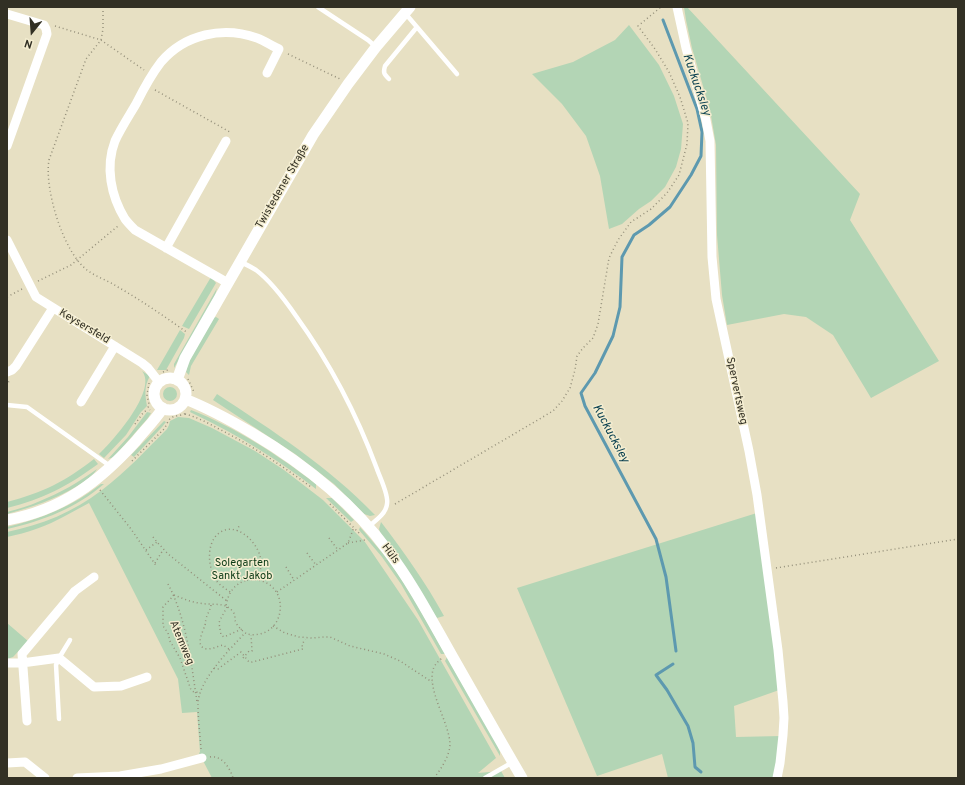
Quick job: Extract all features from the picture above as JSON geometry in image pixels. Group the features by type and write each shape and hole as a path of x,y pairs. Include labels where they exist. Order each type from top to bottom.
{"street":[{"name":"Spervertsweg","path":"677,7 710,141 712,257 716,299 757,495 778,650 783,707 783,736 777,778"},
{"name":"Twistedener Straße","path":"177,380 186,358 313,135 348,84 376,47 408,10"},
{"path":"7,14 44,25 46,29 46,34 7,146"},
{"path":"228,283 135,230 126,220 115,198 110,182 112,150 146,85 161,63 181,44 207,34 227,32 258,38 279,49 267,72"},
{"path":"166,248 226,141"},
{"name":"Keysersfeld","path":"8,244 36,297 142,363 156,379"},
{"name":"Keysersfeld","path":"7,372 16,366 52,308"},
{"name":"Keysersfeld","path":"81,402 115,346"},
{"path":"7,520 38,512 68,498 91,484 125,454 160,412 174,409 182,403 186,394 183,386 177,380 172,378 156,379 154,396 159,405 160,412"},
{"name":"Hüls","path":"185,399 222,416 271,444 293,459 330,488 368,527 388,551 418,594 522,778"},
{"path":"27,721 22,654 75,591 94,577"},
{"path":"7,663 22,663 59,658 94,687 120,686 147,677"},
{"path":"77,778 120,777 161,773 202,758"},
{"path":"7,763 25,762 45,778"}],"lane":[{"path":"318,7 368,40 376,47"},
{"path":"408,10 417,27 457,74"},
{"path":"389,80 384,74 385,66 417,27"},
{"path":"240,262 248,265 258,272 280,294 298,318 316,345 345,396 363,432 388,502 383,513 368,527"},
{"path":"7,405 27,407 111,467"},
{"path":"59,719 56,666 70,640"},
{"path":"485,778 513,762"}],"path":[{"path":"103,7 103,29 100,40 86,59 52,150 48,166 52,201 70,248 87,270 116,286 189,333"},
{"path":"386,508 553,411 562,401 570,388 577,356 582,348 593,338 598,324 609,258 618,240 631,222 651,209 667,193 679,175 687,144 688,123 680,96 669,72 655,49 638,26 661,7"},
{"path":"46,29 55,26 100,40 153,75"},
{"path":"279,49 337,77 348,84"},
{"path":"146,85 231,132 226,141"},
{"path":"7,297 78,260 126,220"},
{"path":"136,424 148,408 149,404 147,391 149,381 156,379 158,372 169,369"},
{"path":"148,408 160,412"},
{"path":"185,414 214,426 256,450 285,468 315,490"},
{"path":"100,490 131,529 157,567"},
{"path":"277,592 348,544 365,540 330,504"},
{"path":"237,531 238,526"},
{"path":"348,544 353,527"},
{"path":"230,592 218,584 213,575 210,563 210,551 214,539 219,533 227,530 237,531 248,536 256,545 260,557 259,580"},
{"path":"153,537 163,549 226,601"},
{"path":"329,538 338,550"},
{"path":"767,569 958,539"},
{"path":"146,550 157,542"},
{"path":"155,563 163,549"},
{"path":"307,553 316,565"},
{"path":"286,567 294,580"},
{"path":"259,580 270,585 277,592 281,608 278,619 273,626 265,632 251,635 236,624 233,612 227,606 226,601 233,588 242,582 259,580"},
{"path":"168,584 174,595 184,628 198,704 202,758 214,756 222,760 230,769 233,778"},
{"path":"174,595 193,602 227,606"},
{"name":"Atemweg","path":"174,595 163,607 163,626 180,658 191,690 192,692 196,692"},
{"path":"211,604 200,636 201,644 205,648 210,649 223,645 229,649"},
{"path":"227,606 220,620 221,635 224,637 242,629"},
{"path":"273,626 293,636 305,638 330,637 350,646 384,654 400,661 432,682"},
{"path":"198,704 200,692 214,668 245,632"},
{"path":"244,657 252,651 251,635"},
{"path":"214,668 218,669 241,652 249,662 252,662 302,649 305,638"},
{"path":"434,778 444,762 450,746 447,730 432,682 432,672 434,667 442,659"}],"green space":[{"path":"684,7 687,7 860,194 850,220 939,361 871,398 833,335 806,317 784,314 727,325 722,295 717,235 716,145 710,110 692,48"},
{"path":"629,25 659,65 674,96 683,124 681,149 676,167 665,187 651,201 622,224 609,229 600,176 586,136 562,104 532,74 573,62 615,40"},
{"path":"211,277 216,283 189,329 182,326"},
{"path":"217,288 215,296 174,368 174,364"},
{"path":"216,317 219,319 191,366 189,375 186,372 188,363 213,318"},
{"path":"180,330 185,334 184,338 166,370 157,370"},
{"path":"142,371 150,376 146,391 147,406 141,412 126,435 104,458 99,454 123,427 139,402 144,390 145,379"},
{"path":"167,387 173,387 177,391 177,397 173,401 167,401 163,397 163,391"},
{"path":"217,394 319,465 357,497 375,515 370,516 364,514 334,484 295,454 213,400"},
{"path":"191,410 256,442 316,484 316,489 258,449 228,431 190,412"},
{"path":"147,412 151,413 148,418 114,457 108,459 128,437"},
{"name":"Solegarten Sankt Jakob","path":"178,417 189,418 212,428 255,451 284,470 323,500 365,542 418,620 496,758 478,773 501,771 505,778 212,778 199,753 197,712 182,713 178,679 89,503 44,526 7,537 7,532 32,526 57,517 91,498 128,468 167,429 170,421"},
{"path":"164,421 166,422 162,427 134,457 131,455"},
{"path":"94,459 98,464 66,485 44,496 7,508 7,502 43,490 74,474"},
{"path":"97,469 87,480 62,494 7,514 7,512 19,509 55,494 76,483"},
{"path":"101,484 104,484 70,507 46,518 7,529 7,527 56,511 79,499"},
{"path":"326,498 332,498 354,520 351,522"},
{"path":"760,512 782,689 734,706 736,737 781,736 775,778 668,778 662,754 597,776 517,588"},
{"path":"381,522 414,568 444,616 437,618 381,535 379,529"},
{"path":"360,527 393,566 445,654 441,654 401,584 382,557 359,530"},
{"path":"7,623 28,641 13,657 7,659"},
{"path":"447,657 497,744 500,756 445,661"}],"waterway":[{"name":"Kuckucksley","path":"663,20 697,109 702,132 701,156 691,175 670,207 649,225 634,235 622,257 620,307 613,336 595,373 581,393 585,406 656,539 666,577 676,651"},
{"name":"Kuckucksley","path":"673,664 656,675 667,690 688,726 693,743 695,767 701,772"}]}
